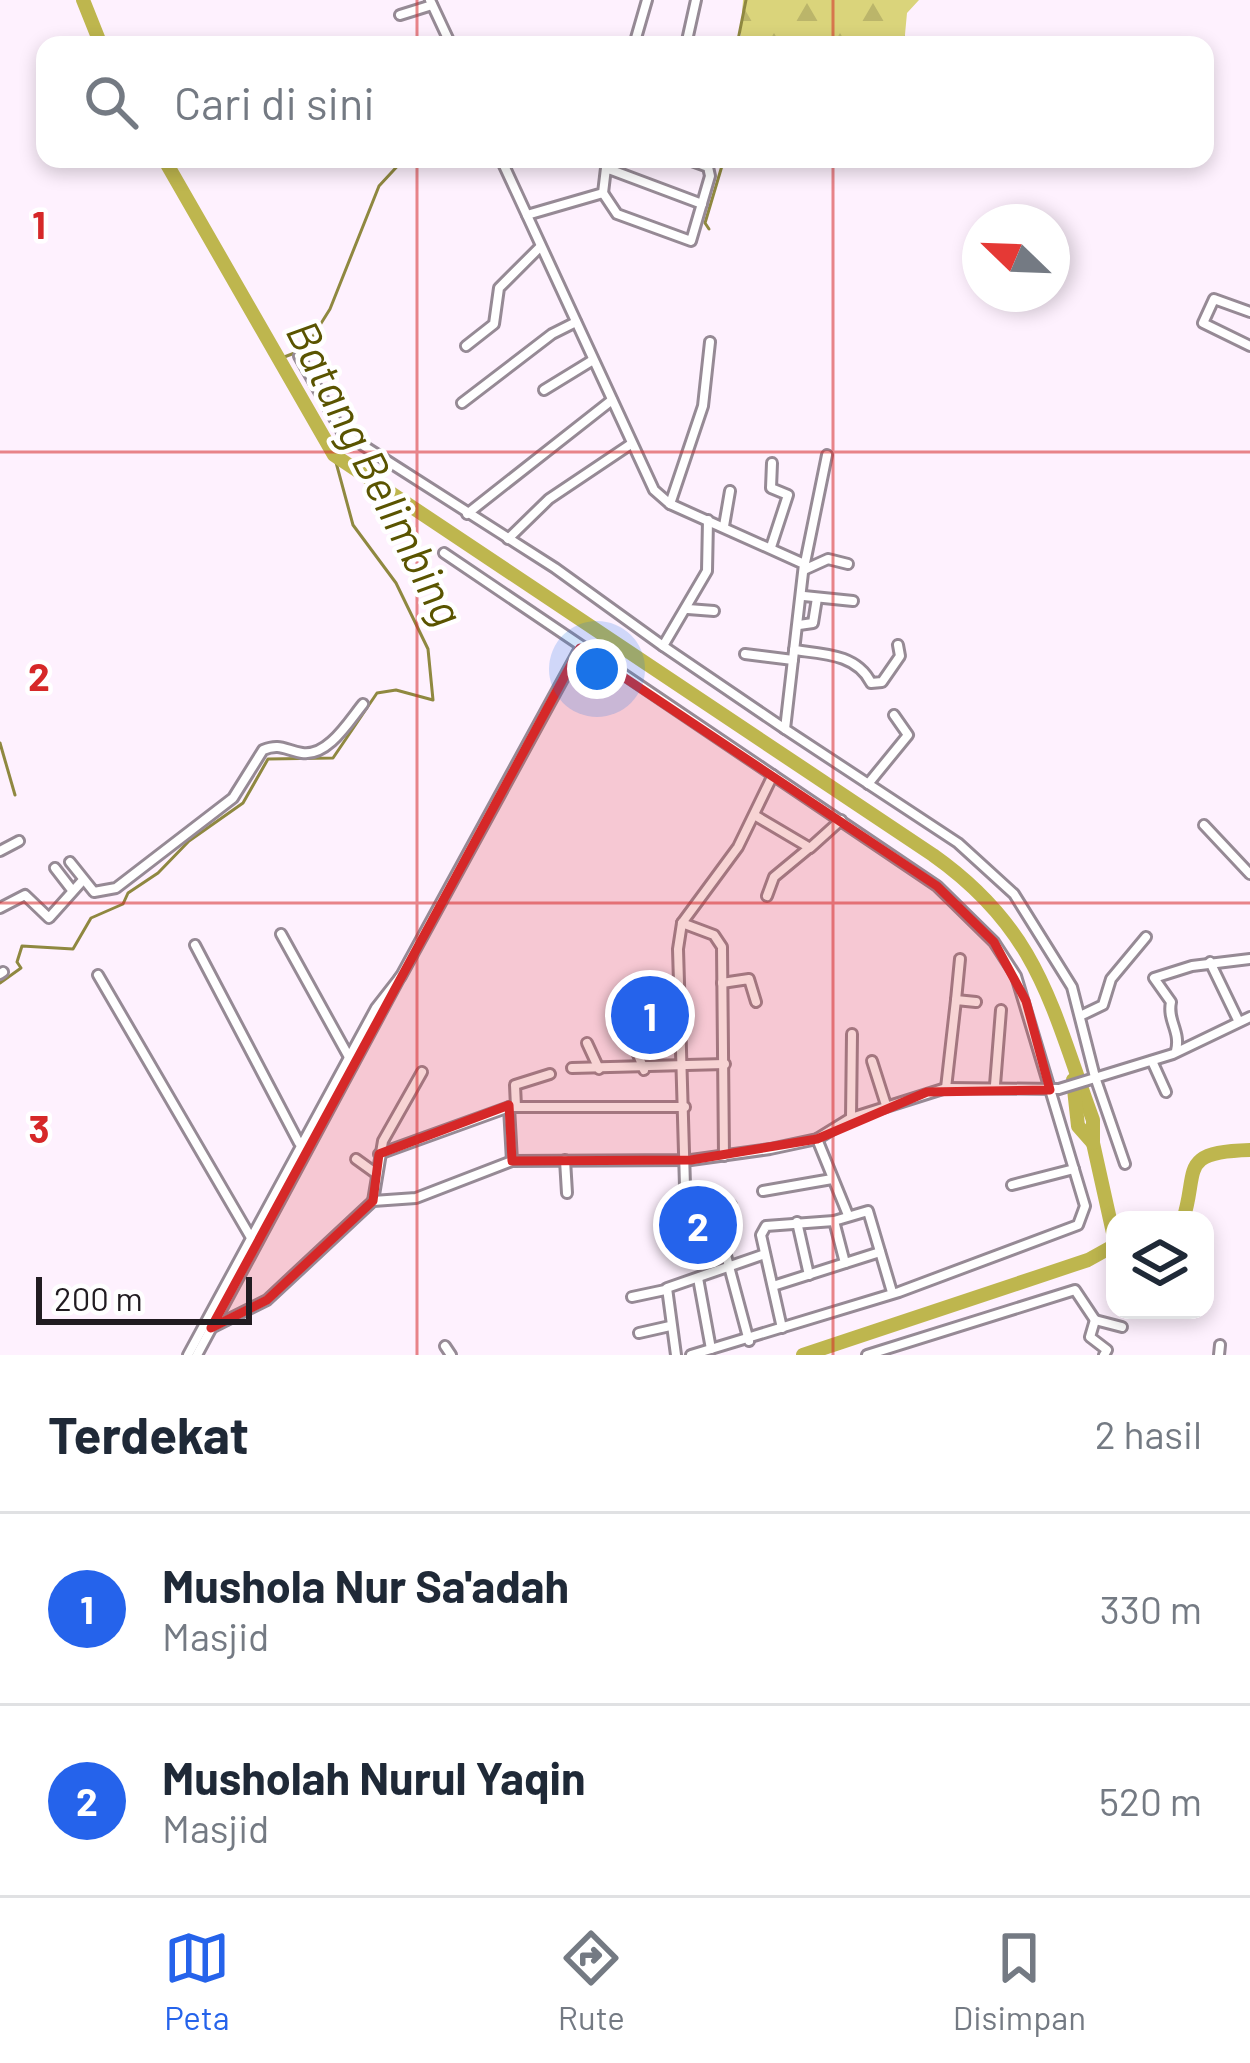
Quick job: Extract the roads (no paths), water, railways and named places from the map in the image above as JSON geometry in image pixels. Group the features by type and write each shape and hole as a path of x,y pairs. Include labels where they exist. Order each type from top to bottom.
{"street":[{"path":"637,36 647,0"},
{"path":"688,36 697,0"},
{"path":"400,15 431,3 447,36"},
{"path":"505,168 648,482 670,504 771,547 805,567"},
{"path":"606,168 603,193 617,214 691,241 710,171 704,168"},
{"path":"609,168 702,204"},
{"path":"527,215 603,193"},
{"path":"466,346 494,324 499,288 540,247"},
{"path":"1250,312 1214,299 1203,323 1250,346"},
{"path":"461,403 576,322"},
{"path":"670,504 703,406 710,342"},
{"path":"298,356 342,432 508,539 997,874 1050,944 1080,1016 1092,1078 1125,1164"},
{"path":"544,390 593,360"},
{"path":"467,514 612,400"},
{"path":"508,539 549,499 631,444"},
{"path":"785,730 805,567 827,455"},
{"path":"771,547 788,495 771,488 772,463"},
{"path":"724,526 730,491"},
{"path":"663,646 707,571 708,520"},
{"path":"444,553 937,886 994,942 1026,1001 1054,1090 1085,1206 1078,1225 749,1341 692,1355"},
{"path":"805,567 827,559 848,564"},
{"path":"804,596 853,601"},
{"path":"799,626 813,623 818,598"},
{"path":"688,609 714,611"},
{"path":"745,654 846,660 864,670 871,683 882,682 891,673 900,656 898,645"},
{"path":"192,1355 211,1328 580,648"},
{"path":"70,862 94,892 116,888 233,798 263,750 281,746 308,754 320,750 363,704"},
{"path":"868,784 908,735 895,715"},
{"path":"731,1205 704,1207 692,1202 685,1186 685,1107 676,990 682,923 756,816 774,773"},
{"path":"756,816 808,848"},
{"path":"766,896 774,877 841,820"},
{"path":"1204,825 1250,874"},
{"path":"0,850 19,841"},
{"path":"56,868 72,890"},
{"path":"0,908 25,895 49,918 61,910 83,880"},
{"path":"682,923 720,942 724,1156"},
{"path":"281,934 349,1057"},
{"path":"1080,1016 1103,1005 1111,979 1146,937"},
{"path":"195,945 299,1144"},
{"path":"946,1088 960,959"},
{"path":"1176,1052 1179,1034 1169,1014 1171,1002 1154,978 1210,962 1250,959"},
{"path":"1210,962 1238,1020"},
{"path":"98,975 250,1236"},
{"path":"192,1355 299,1144 388,989 401,976"},
{"path":"722,983 749,980 756,1002"},
{"path":"617,1000 644,1070"},
{"path":"956,1000 976,1002"},
{"path":"995,1084 1000,1010"},
{"path":"211,1328 267,1300 373,1201 416,1198 512,1161 687,1159 817,1139 851,1118 946,1088 995,1084 1054,1090 1152,1061 1250,1017"},
{"path":"851,1118 852,1034"},
{"path":"586,1043 599,1069"},
{"path":"872,1061 886,1105"},
{"path":"1152,1061 1166,1092"},
{"path":"572,1068 683,1069 724,1064"},
{"path":"373,1201 379,1154 394,1117 422,1072"},
{"path":"512,1161 515,1085 550,1074"},
{"path":"379,1154 512,1107 685,1107"},
{"path":"817,1139 848,1215"},
{"path":"356,1159 374,1172"},
{"path":"565,1160 566,1193"},
{"path":"1012,1185 1074,1169"},
{"path":"763,1191 833,1179"},
{"path":"782,1328 763,1228 870,1212 892,1292"},
{"path":"834,1221 845,1263"},
{"path":"797,1222 809,1275"},
{"path":"720,1233 749,1341"},
{"path":"773,1286 880,1252"},
{"path":"632,1297 765,1254"},
{"path":"698,1279 711,1349"},
{"path":"665,1290 676,1355"},
{"path":"867,1355 1075,1290 1095,1321 1122,1327"},
{"path":"1095,1321 1090,1337 1109,1353"},
{"path":"639,1333 670,1326"}],"waterway":[{"name":"Batang Belimbing","path":"83,0 97,36"},
{"path":"739,36 746,0"},
{"path":"169,168 334,455 933,855 997,912 1019,942 1052,1006 1093,1120 1093,1143 1108,1211"},
{"path":"279,359 305,349 330,309 379,186 396,168"},
{"path":"709,229 705,223 721,168"},
{"name":"Batang Belimbing","path":"0,983 21,968 17,962 22,946 73,949 91,918 123,904 128,893 158,873 189,841 243,803 268,759 333,758 377,693 396,690 433,700 428,649 396,583 353,525 334,455"},
{"path":"0,743 15,795"},
{"path":"1073,1080 1078,1126 1093,1143"},
{"path":"1185,1211 1192,1176 1201,1160 1250,1150"},
{"path":"803,1355 1106,1250"}],"place":[{"name":"Mushola Nur Sa'adah","path":"650,1015"},
{"name":"Musholah Nurul Yaqin","path":"698,1225"}]}
